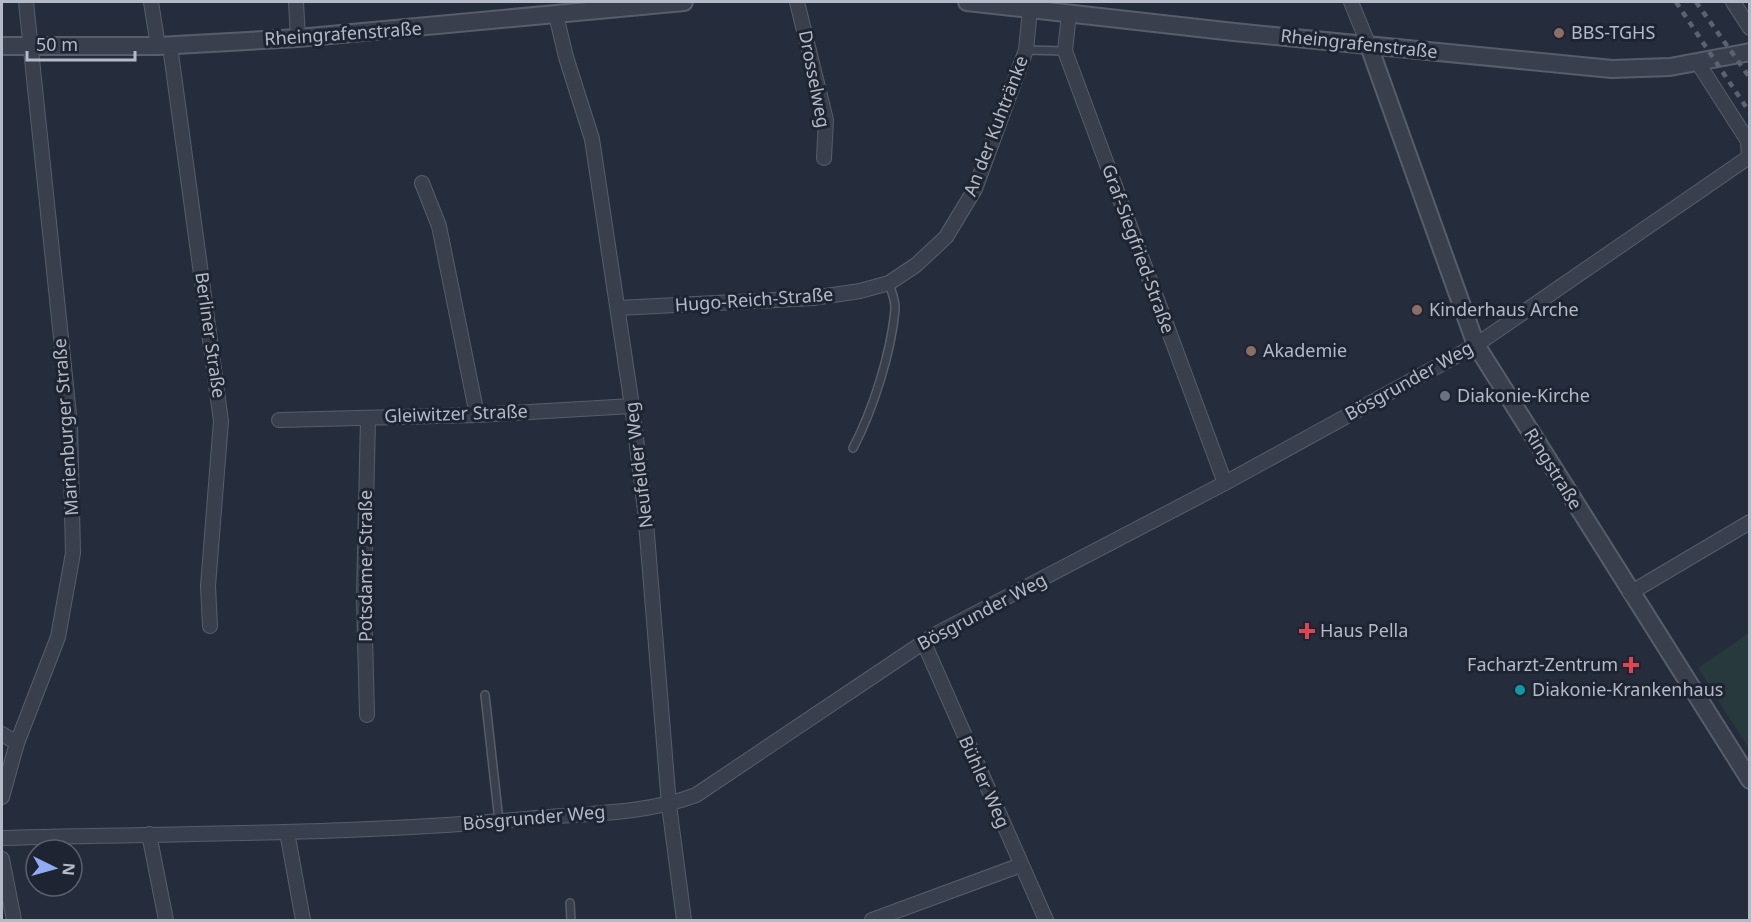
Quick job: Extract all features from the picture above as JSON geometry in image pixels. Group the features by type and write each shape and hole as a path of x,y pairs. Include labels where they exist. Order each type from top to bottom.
{"street":[{"name":"Marienburger Straße","path":"2,797 17,742 58,637 73,553 70,424 26,2"},
{"name":"Berliner Straße","path":"151,2 164,46 222,421 208,586 210,626"},
{"path":"296,2 298,38"},
{"name":"Rheingrafenstraße","path":"2,46 164,46 298,38 684,2"},
{"name":"Drosselweg","path":"797,2 826,120 824,158"},
{"name":"Rheingrafenstraße","path":"968,2 1369,46 1612,69 1670,67 1749,52"},
{"name":"Ringstraße","path":"1351,2 1369,46 1476,345 1749,780"},
{"path":"1733,2 1749,28"},
{"name":"An der Kuhtränke","path":"889,283 916,265 946,237 975,189 1026,50 1030,9"},
{"name":"Graf-Siegfried-Straße","path":"1069,14 1065,51 1225,483"},
{"name":"Neufelder Weg","path":"556,15 566,57 592,139 632,406 645,510 669,805 684,921"},
{"name":"Bösgrunder Weg","path":"2,838 287,832 499,822 669,805 696,795 936,633 1225,483 1476,345 1749,158 1748,141 1698,63"},
{"path":"422,183 439,226 477,415"},
{"name":"Hugo-Reich-Straße","path":"618,308 813,298 860,291 889,283"},
{"name":"Gleiwitzer Straße","path":"279,420 477,415 632,406"},
{"name":"Potsdamer Straße","path":"367,715 364,598 368,417"},
{"path":"1630,593 1749,522"},
{"name":"Bühler Weg","path":"924,643 1046,921"},
{"path":"2,734 17,742"},
{"path":"287,832 303,921"},
{"path":"149,834 166,921"},
{"path":"2,859 14,921"},
{"path":"872,921 1021,865"}],"lane":[{"path":"1026,50 1065,51"},
{"path":"853,448 865,425 888,347 896,308 889,283"},
{"path":"485,695 499,822"},
{"path":"570,903 571,921"}],"shaded area":[{"path":"1749,633 1749,749 1698,668"}],"railway":[{"path":"1676,2 1750,113"},
{"path":"1696,2 1750,78"}],"place":[{"name":"BBS-TGHS","path":"1559,33"},
{"name":"Kinderhaus Arche","path":"1417,310"},
{"name":"Akademie","path":"1251,351"},
{"name":"Diakonie-Kirche","path":"1445,396"},
{"name":"Haus Pella","path":"1307,631"},
{"name":"Facharzt-Zentrum","path":"1631,665"},
{"name":"Diakonie-Krankenhaus","path":"1520,690"}]}
